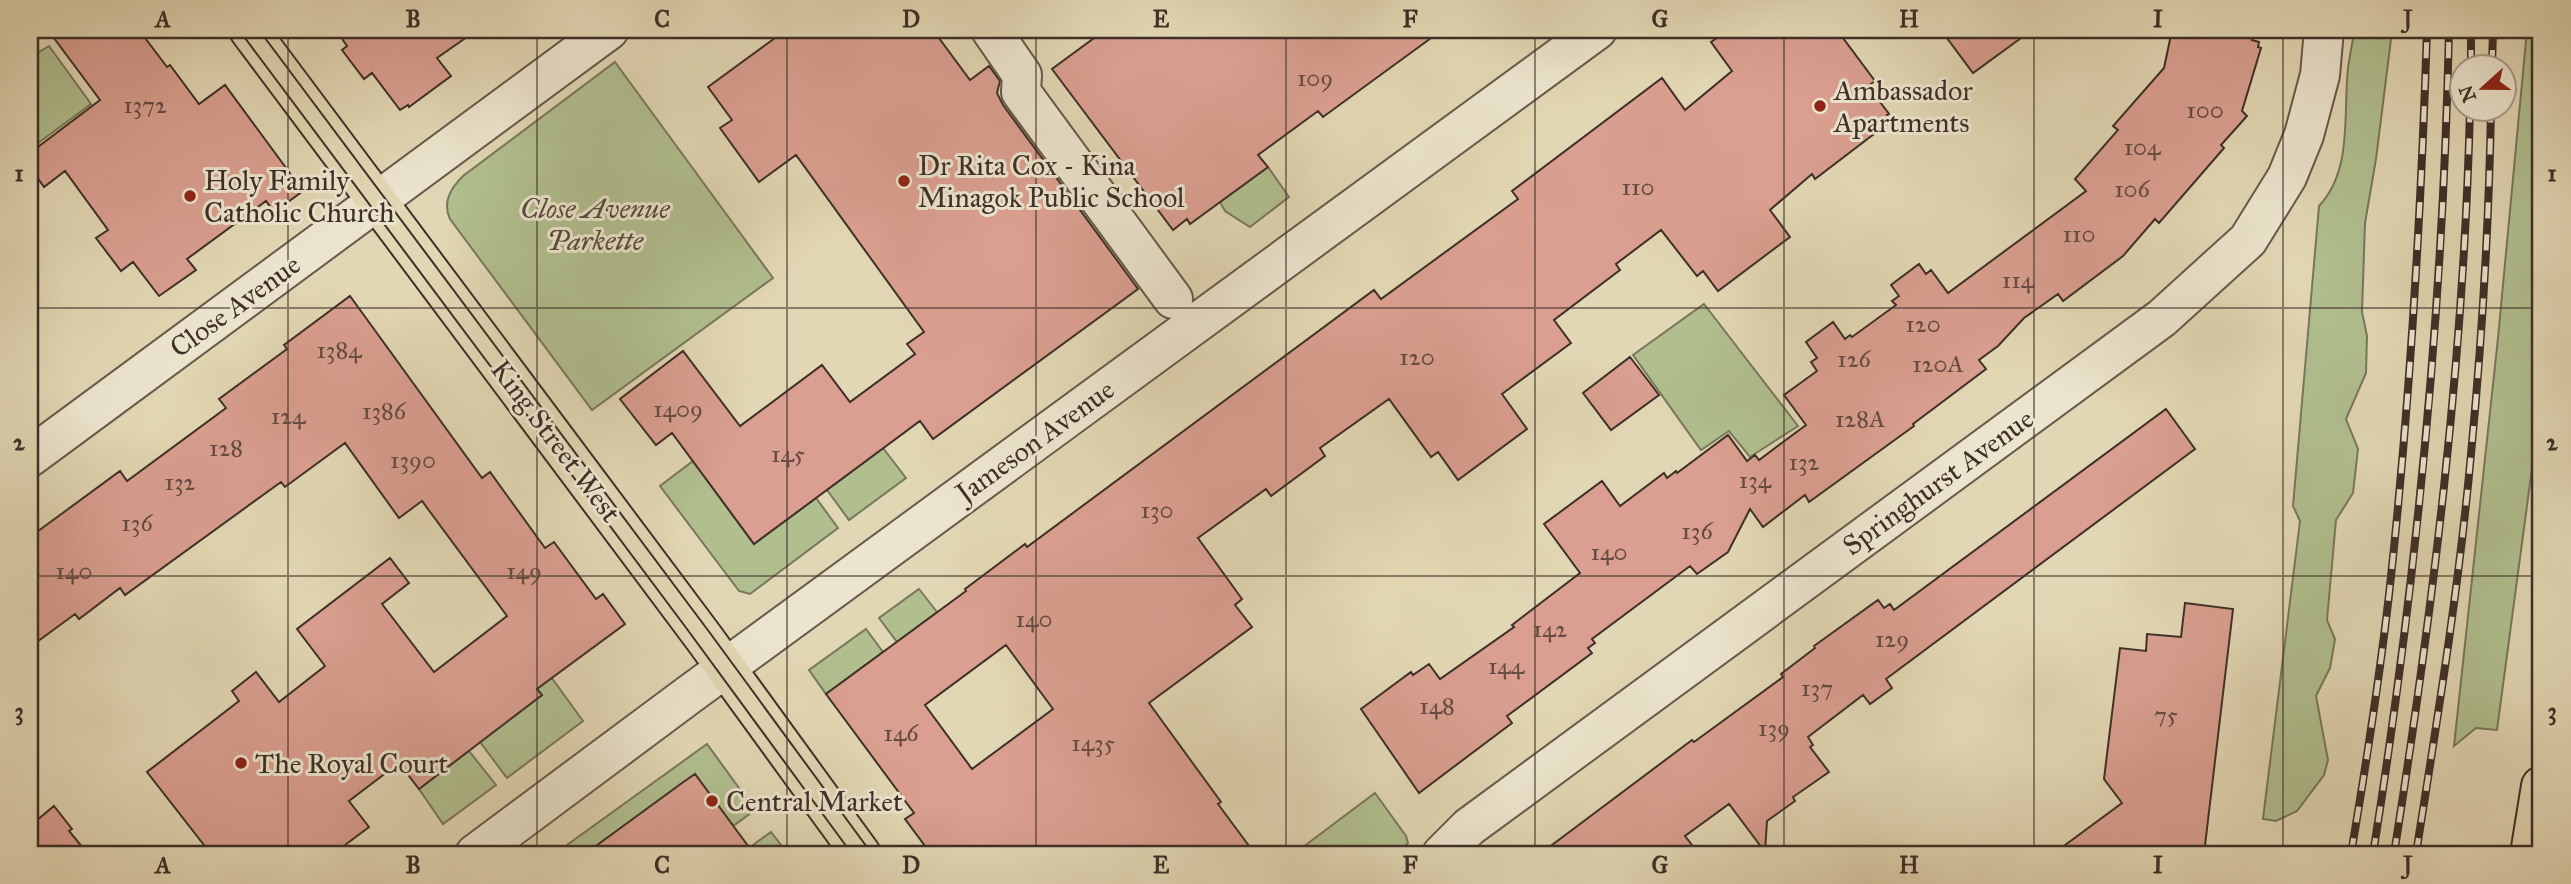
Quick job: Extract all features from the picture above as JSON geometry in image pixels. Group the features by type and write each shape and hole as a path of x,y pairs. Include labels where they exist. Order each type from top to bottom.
{"main road":[{"name":"King Street West","path":"249,30 862,854"},
{"path":"2530,854 2541,786"}],"street":[{"name":"Close Avenue","path":"30,457 609,30"},
{"path":"991,30 1022,75 1021,92 1173,299"},
{"name":"Jameson Avenue","path":"475,854 1597,30"},
{"name":"Springhurst Avenue","path":"1442,854 1469,827 2162,318 2248,240 2287,177 2304,135 2320,75 2324,30"}],"green space":[{"path":"2355,30 2391,30 2391,39 2365,223 2362,312 2367,336 2366,373 2346,419 2358,449 2353,493 2336,520 2327,620 2335,639 2330,668 2316,696 2328,760 2324,775 2297,811 2276,821 2263,819 2300,521 2293,506 2319,206 2330,192 2342,158 2348,68"},
{"path":"2527,30 2541,30 2541,401 2497,730 2476,728 2454,746 2498,338"},
{"path":"49,46 91,104 30,149 30,51 34,55"},
{"name":"Close Avenue Parkette","path":"615,62 773,278 592,410 450,219 447,201 463,176"},
{"path":"1268,167 1289,197 1250,227 1225,211 1220,202"},
{"path":"1704,304 1798,426 1750,457 1729,431 1701,450 1633,355"},
{"path":"883,448 906,478 849,520 827,490"},
{"path":"693,461 754,544 816,498 838,528 750,594 739,591 660,486"},
{"path":"919,589 937,612 897,642 879,618"},
{"path":"866,629 883,652 826,694 809,670"},
{"path":"538,659 583,721 507,778 480,742 542,695 523,670"},
{"path":"707,744 755,810 733,826 695,774 585,854 574,854 567,845"},
{"path":"469,751 496,785 443,824 419,789"},
{"path":"1375,793 1406,836 1408,843 1397,854 1295,853"},
{"path":"771,832 788,854 754,854 749,848"}],"building":[{"name":"Holy Family Catholic Church","path":"48,30 139,30 199,104 225,85 303,191 274,212 266,201 187,259 196,270 159,296 133,262 121,271 96,238 108,230 65,171 44,187 30,167 30,153 100,100"},
{"path":"336,30 477,30 437,58 451,76 409,107 408,105 400,110 372,73 364,79 342,50 347,46"},
{"name":"Dr Rita Cox - Kina Minagok Public School","path":"786,30 933,30 970,80 989,66 1000,81 997,93 1003,105 1138,289 933,439 920,421 754,544 672,433 656,445 620,399 683,351 740,426 822,365 850,402 915,354 907,344 924,332 796,155 759,182 720,128 732,120 708,87"},
{"path":"1105,30 1442,30 1323,117 1318,111 1258,155 1268,167 1190,224 1187,219 1173,230 1052,69"},
{"path":"1729,30 1837,30 1875,81 1868,86 1889,114 1887,115 1891,121 1815,179 1812,174 1770,210 1790,237 1718,291 1703,271 1697,276 1661,230 1616,264 1620,270 1554,320 1571,343 1502,394 1527,429 1458,480 1438,452 1431,457 1389,399 1320,448 1325,456 1271,496 1266,489 1198,538 1242,599 1235,605 1252,627 1149,703 1255,854 931,854 905,819 914,813 826,694 1025,544 1027,547 1374,290 1381,299 1518,199 1512,191 1662,78 1685,110 1732,71 1711,42","holes":["1006,645 1053,709 972,769 925,705"]},
{"path":"1941,30 2032,30 1973,73"},
{"path":"2172,30 2255,30 2252,40 2259,42 2258,47 2261,48 2242,111 2247,116 2221,145 2224,148 2159,223 2155,219 2123,256 2063,301 2058,294 2024,318 1998,346 1979,360 1986,369 1913,424 1914,426 1809,502 1805,495 1763,527 1750,509 1728,552 1697,574 1690,566 1592,639 1595,643 1588,648 1592,653 1507,716 1512,723 1419,793 1361,709 1411,672 1413,675 1429,664 1440,679 1514,627 1512,625 1580,573 1544,524 1602,481 1620,506 1664,473 1667,478 1676,471 1677,473 1728,435 1747,461 1755,455 1759,460 1806,425 1784,395 1817,371 1811,362 1817,358 1806,342 1833,322 1845,339 1850,335 1852,337 1896,305 1892,301 1899,296 1891,285 1919,264 1926,274 1931,270 1948,293 2086,191 2075,179 2118,130 2113,126 2164,68"},
{"path":"350,296 482,478 490,472 545,548 554,542 596,599 603,594 625,624 537,689 542,695 419,789 399,763 349,801 369,827 333,854 211,854 147,772 239,701 232,691 256,672 279,702 325,666 297,629 390,558 409,583 382,604 434,672 507,616 422,501 399,518 345,443 285,487 281,482 125,595 120,588 79,619 75,614 30,647 30,537 120,471 127,481 226,408 219,399 287,349 284,345"},
{"path":"1630,357 1659,395 1611,430 1583,393"},
{"path":"2166,409 2195,449 1886,679 1892,688 1870,704 1863,695 1808,737 1813,745 1810,747 1829,772 1793,797 1795,801 1767,821 1765,852 1729,804 1685,836 1699,854 1540,854 1692,740 1694,742 1783,677 1781,674 1815,648 1814,646 1878,600 1884,608 1890,604 1894,610"},
{"path":"2185,603 2233,609 2204,854 2053,854 2122,803 2104,779 2120,648 2146,651 2147,634 2181,637"},
{"path":"695,774 754,854 585,854 682,783"},
{"path":"54,806 72,829 69,831 88,854 30,854 30,826"}],"tram line":[{"path":"239,30 852,854"},
{"path":"259,30 872,854"}],"railway":[{"path":"2351,854 2377,687 2397,517 2414,308 2427,30"},
{"path":"2373,854 2403,648 2425,443 2441,238 2449,30"},
{"path":"2471,30 2471,52"},
{"path":"2492,52 2493,30"},
{"path":"2394,854 2434,576 2454,389 2467,202 2470,122"},
{"path":"2416,854 2447,654 2466,504 2484,281 2491,122"}],"place":[{"name":"Ambassador Apartments","path":"1820,106"},
{"name":"Dr Rita Cox - Kina Minagok Public School","path":"904,181"},
{"name":"Holy Family Catholic Church","path":"190,196"},
{"name":"The Royal Court","path":"241,763"},
{"name":"Central Market","path":"712,801"}]}
